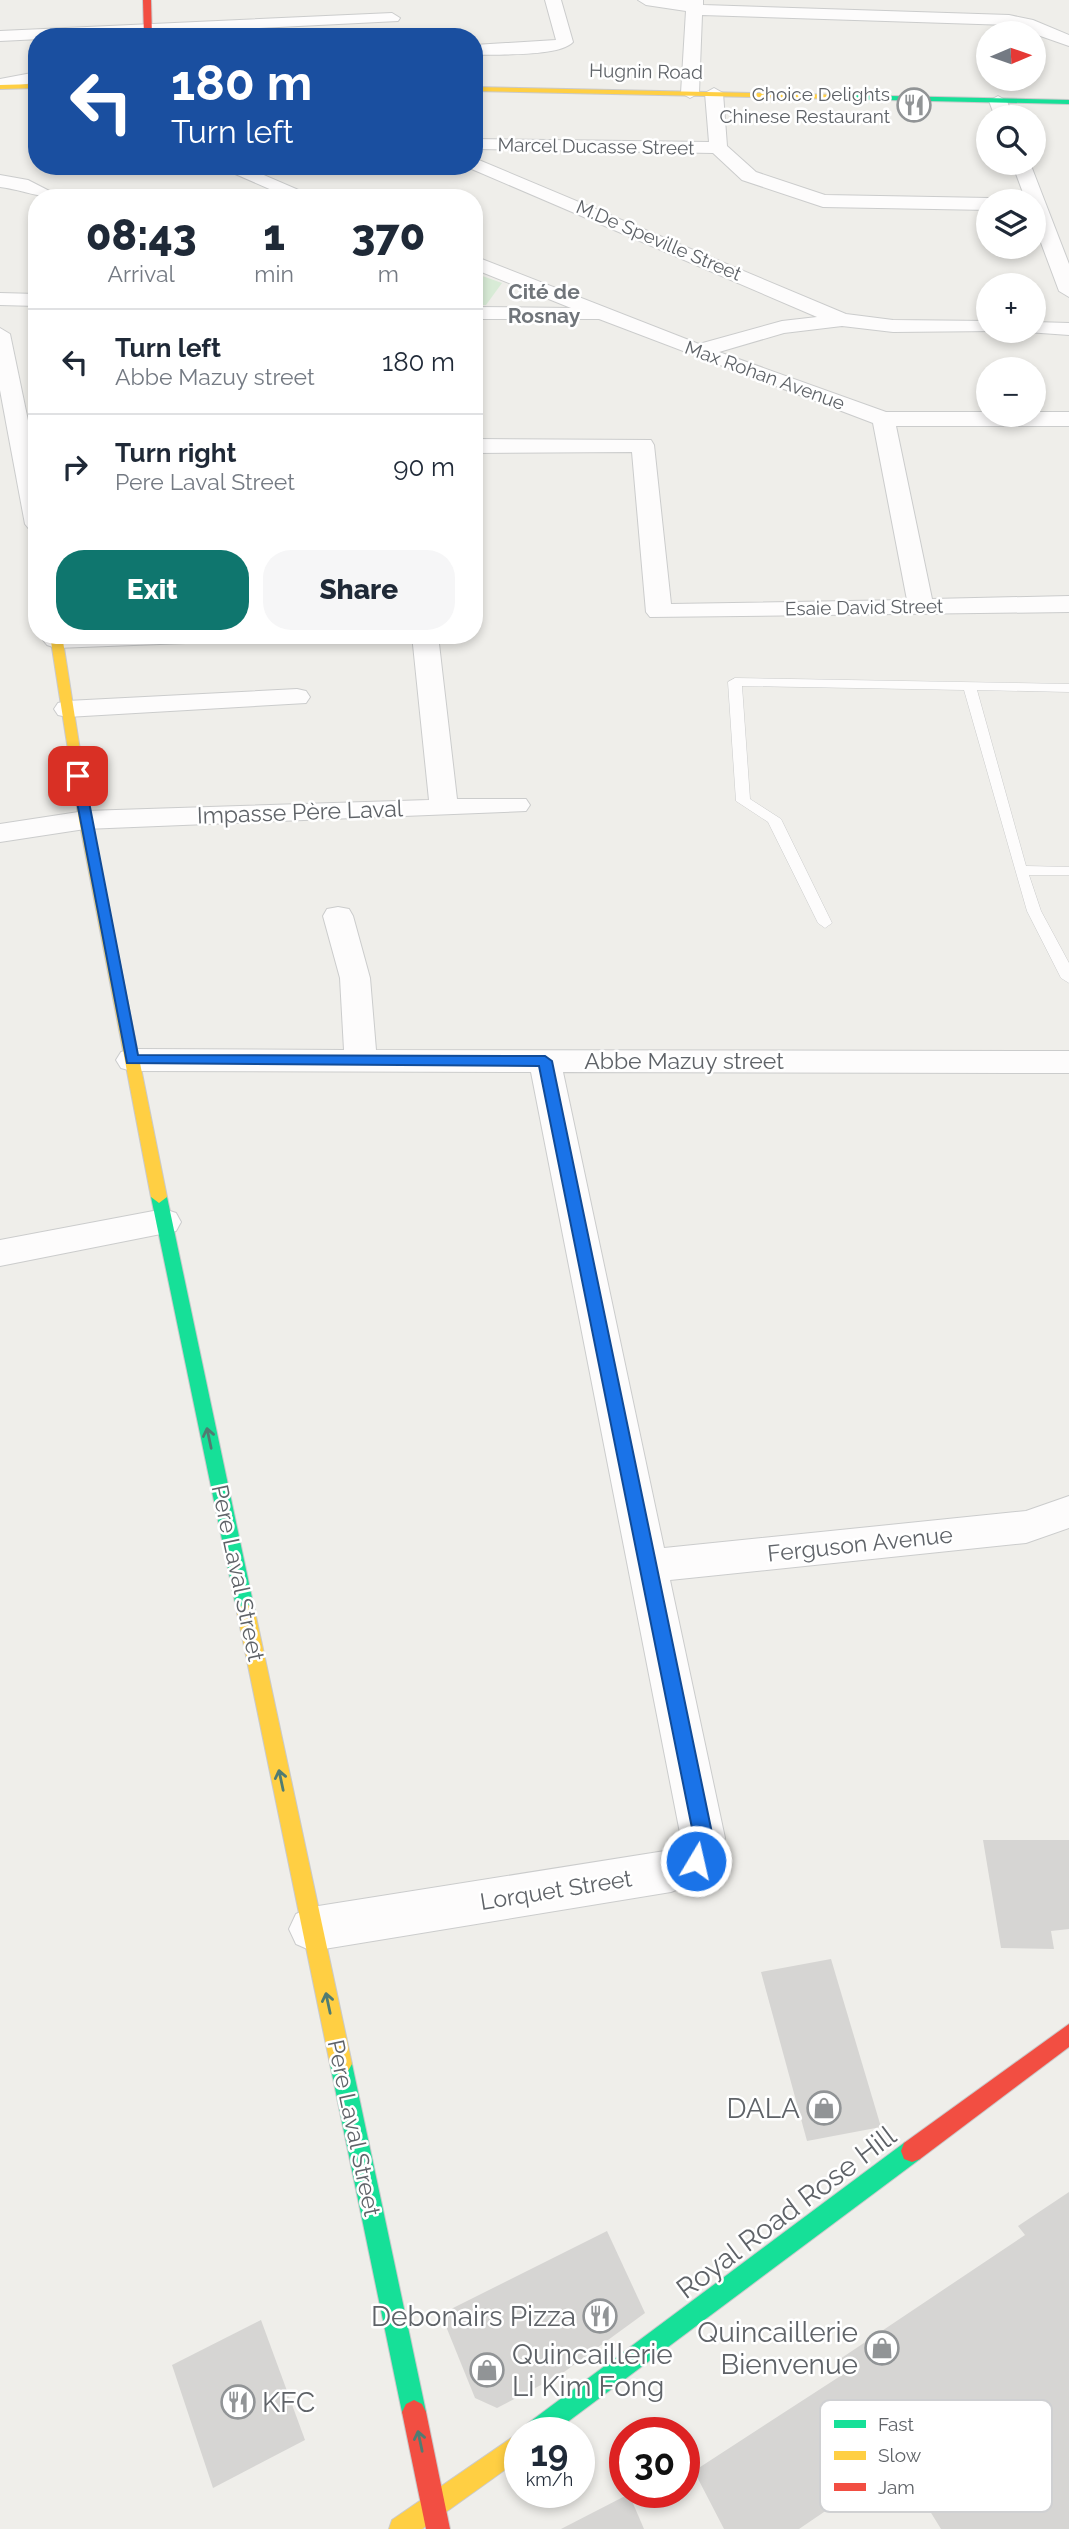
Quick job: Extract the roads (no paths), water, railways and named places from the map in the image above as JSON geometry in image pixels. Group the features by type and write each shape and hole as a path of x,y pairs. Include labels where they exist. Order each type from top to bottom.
{"street":[{"path":"147,0 149,28"},
{"path":"389,0 394,28"},
{"path":"483,50 553,46 565,42 553,0"},
{"path":"646,0 838,16 1009,20 1027,23 1069,41"},
{"path":"780,0 838,16"},
{"path":"690,93 695,6"},
{"path":"1009,20 1028,7"},
{"path":"218,28 392,18"},
{"path":"0,36 28,35"},
{"path":"0,86 28,81"},
{"name":"Hugnin Road","path":"483,89 714,93 976,108"},
{"path":"714,93 718,148 745,173"},
{"name":"Hugnin Road","path":"1040,105 1069,102"},
{"name":"Marcel Ducasse Street","path":"483,145 718,148"},
{"path":"625,146 745,173 823,201 976,204"},
{"name":"M.De Speville Street","path":"483,167 842,320"},
{"path":"249,175 285,189"},
{"path":"0,181 33,189"},
{"path":"1046,205 1058,205"},
{"path":"1046,233 1069,291"},
{"name":"Max Rohan Avenue","path":"483,265 611,314 698,352 883,419 1069,419"},
{"path":"0,299 28,300"},
{"path":"483,313 611,314"},
{"path":"698,352 782,327 842,320 894,326 976,327"},
{"path":"1046,328 1069,329"},
{"path":"0,334 28,480"},
{"path":"883,419 921,605"},
{"name":"Esaie David Street","path":"483,446 643,445 659,612 1069,604"},
{"path":"0,475 26,470"},
{"name":"Pere Laval Street","path":"57,644 85,820 164,1222 439,2529"},
{"path":"426,644 444,807"},
{"path":"67,709 297,697"},
{"name":"Impasse Père Laval","path":"0,833 85,820 516,805"},
{"path":"338,916 355,978 361,1060"},
{"name":"Abbe Mazuy street","path":"132,1060 1069,1062"},
{"name":"Lorquet Street","path":"312,1929 671,1871 696,1861 704,1838 545,1061"},
{"path":"0,1253 164,1222"},
{"name":"Ferguson Avenue","path":"648,1566 1026,1527 1069,1512"},
{"name":"Royal Road Rose Hill","path":"555,2417 1069,2034"},
{"path":"401,2529 504,2456"}],"lane":[{"path":"0,79 28,80"},
{"path":"825,923 774,819 743,801 735,682 1069,688"},
{"path":"969,686 1034,911 1069,978"},
{"path":"1020,870 1069,871"}],"place":[{"name":"Choice Delights Chinese Restaurant","path":"914,105"},
{"name":"DALA","path":"824,2108"},
{"name":"Debonairs Pizza","path":"600,2316"},
{"name":"Quincaillerie Bienvenue","path":"882,2348"},
{"name":"Quincaillerie Li Kim Fong","path":"487,2370"},
{"name":"KFC","path":"238,2402"}],"district":[{"name":"Cité de Rosnay","path":"544,304"}]}
